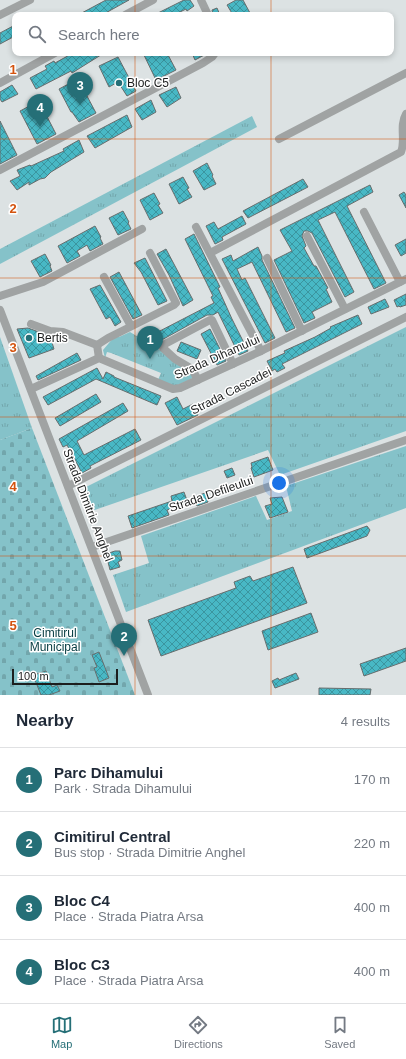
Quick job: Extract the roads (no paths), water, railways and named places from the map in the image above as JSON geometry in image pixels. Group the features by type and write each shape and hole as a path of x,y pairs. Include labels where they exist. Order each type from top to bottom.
{"street":[{"path":"0,15 30,0"},
{"path":"131,12 153,0"},
{"path":"201,0 207,12"},
{"path":"0,83 50,56"},
{"path":"0,170 203,63 213,56"},
{"path":"279,139 406,73"},
{"path":"210,253 401,152 405,144 403,121 406,114"},
{"name":"Strada Dihamului","path":"99,358 173,389 180,388 261,351 403,281 364,212"},
{"path":"196,227 261,351"},
{"path":"0,296 43,282 142,229"},
{"path":"307,236 345,309"},
{"path":"97,345 176,303 150,253"},
{"path":"267,258 302,331"},
{"path":"104,277 131,326"},
{"name":"Strada Dimitrie Anghel","path":"0,310 3,324 31,389 148,695"},
{"name":"Strada Cascadei","path":"68,486 406,317"},
{"path":"198,380 192,369 175,359 163,348 163,345 210,320 212,320 233,364"},
{"path":"31,324 50,331 63,332 97,345"},
{"path":"31,389 99,358 97,345"},
{"name":"Strada Defileului","path":"92,547 406,440"}],"place":[{"name":"Bloc C5","path":"119,83"},
{"name":"Bloc C4","path":"80,105"},
{"name":"Bloc C3","path":"40,127"},
{"name":"Bertis","path":"29,338"},
{"name":"Parc Dihamului","path":"150,359"},
{"name":"Cimitirul Central","path":"124,656"}],"park label":[{"name":"Cimitirul Municipal","path":"55,640"}]}
